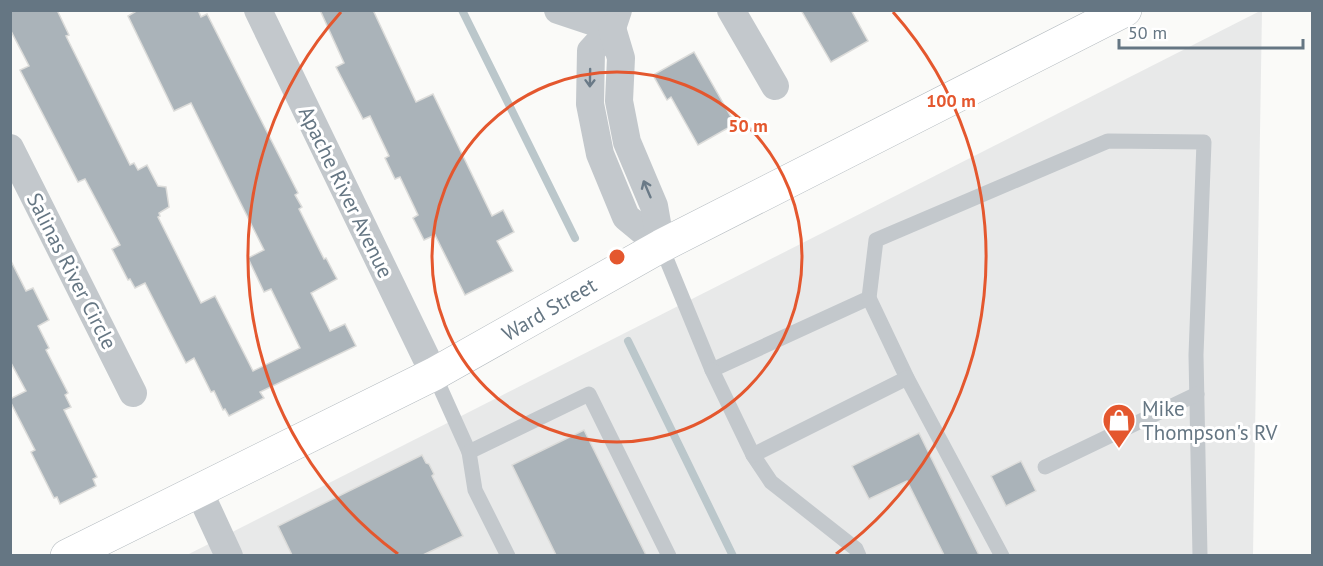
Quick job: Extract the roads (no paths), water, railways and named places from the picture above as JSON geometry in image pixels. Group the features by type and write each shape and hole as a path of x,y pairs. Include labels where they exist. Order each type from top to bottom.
{"street":[{"name":"Apache River Avenue","path":"258,10 434,374"},
{"path":"558,10 615,19 621,58 619,101 627,142 654,206 660,246"},
{"path":"731,10 775,86"},
{"name":"Ward Street","path":"67,555 434,374 660,246 1125,10"},
{"name":"Salinas River Circle","path":"10,148 133,393"},
{"path":"199,491 229,555"}],"lane":[{"path":"1002,555 907,378 869,298 876,240 1108,141 1204,142 1196,355 1200,555"},
{"path":"660,246 712,370 753,455 771,482 856,549 859,555"},
{"path":"712,370 869,298"},
{"path":"434,374 469,452 475,490 508,555"},
{"path":"753,455 907,378"},
{"path":"469,452 589,394 669,555"},
{"path":"1045,466 1197,394"}],"waterway":[{"path":"462,10 575,238"},
{"path":"628,341 733,556"}],"place":[{"name":"Mike Thompson's RV","path":"1119,449"}]}
